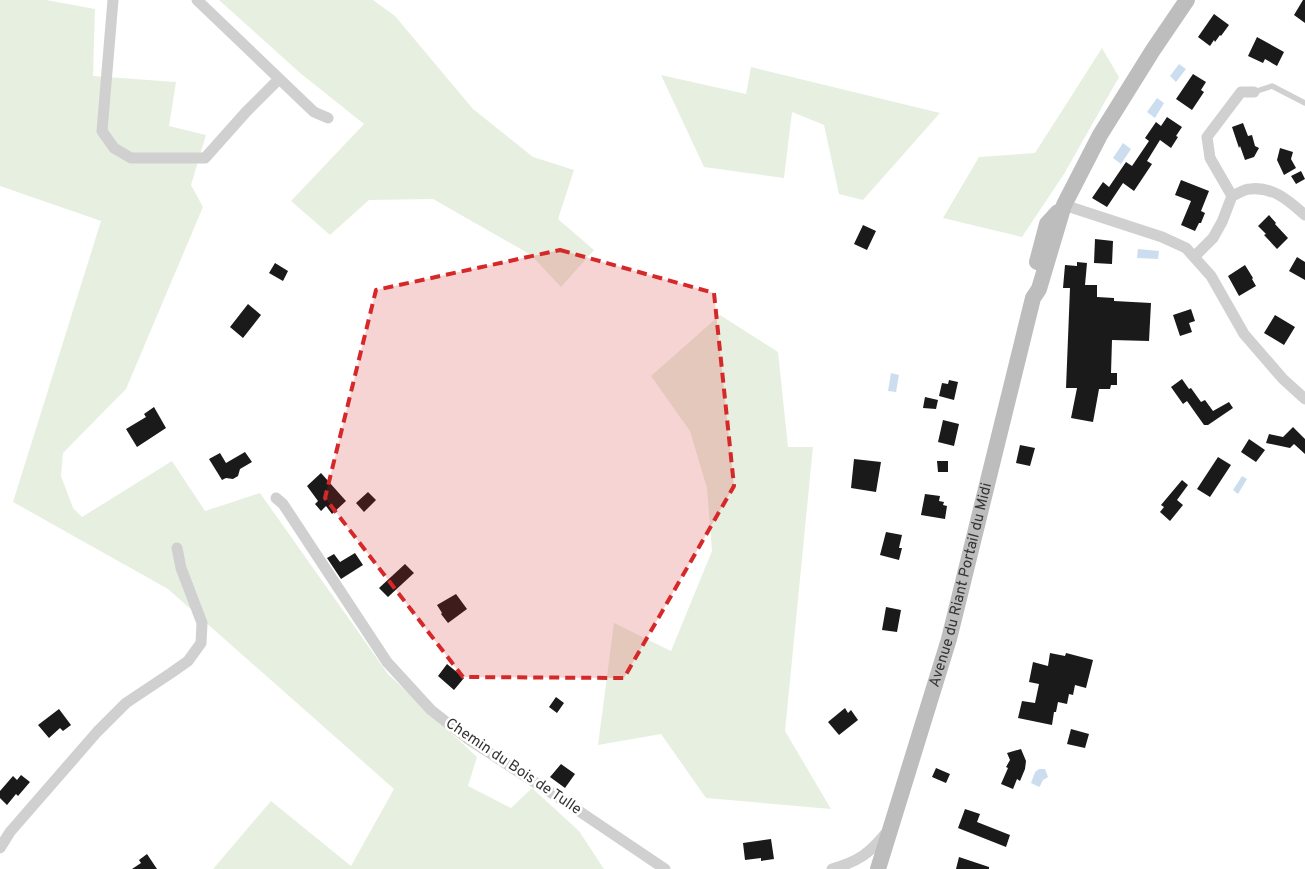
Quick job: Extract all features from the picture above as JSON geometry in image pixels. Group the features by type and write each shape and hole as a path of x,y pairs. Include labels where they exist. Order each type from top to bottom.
{"main road":[{"name":"Avenue du Riant Portail du Midi","path":"878,869 948,639 1032,298 1039,290 1064,205 1100,135 1153,50 1188,0"}],"street":[{"path":"112,0 102,131 114,148 131,158 205,158 246,112 279,79"},
{"path":"197,0 314,112 328,118"},
{"path":"1232,196 1210,158 1207,137 1241,92 1254,92"},
{"path":"1194,257 1214,238 1232,196 1249,189 1269,190 1285,198 1305,215"},
{"path":"1064,205 1162,237 1186,248 1211,276 1244,334 1283,379 1305,399"},
{"name":"Chemin du Bois de Tulle","path":"276,498 283,504 387,662 431,710 468,739 665,869"},
{"path":"0,848 10,832 96,732 126,702 188,660 201,643 202,623 182,568 177,548"},
{"path":"832,869 848,864 866,854 891,827"}],"lane":[{"path":"1254,92 1272,86 1305,103"}],"highlighted area":[{"path":"560,250 714,293 734,486 624,678 463,677 325,498 376,290"}],"green space":[{"path":"0,0 46,0 95,9 93,76 176,82 169,126 206,135 191,185 203,207 126,389 63,453 61,476 73,508 82,517 172,461 205,511 260,493 388,674 477,757 468,786 511,808 532,788 579,831 604,869 213,869 271,801 351,866 394,789 168,589 13,502 101,221 0,186"},
{"path":"219,0 373,0 395,16 473,109 533,157 574,170 558,219 594,250 561,287 531,255 433,199 369,200 330,235 291,201 364,124 300,73"},
{"path":"1102,48 1119,77 1064,174 1022,237 943,218 979,157 1035,153"},
{"path":"751,67 940,113 863,200 839,194 824,125 792,112 784,178 704,167 661,75 746,94"},
{"path":"720,315 778,352 788,447 813,447 785,731 831,809 706,798 661,734 598,745 614,623 671,651 712,551 707,488 690,431 651,376"}],"water":[{"path":"1179,64 1186,69 1176,82 1170,76"},
{"path":"1157,98 1164,103 1155,118 1147,112"},
{"path":"1123,143 1131,149 1121,164 1113,158"},
{"path":"1138,249 1159,251 1158,259 1137,258"},
{"path":"891,373 899,375 896,392 888,391"},
{"path":"1242,476 1247,479 1238,494 1233,490"},
{"path":"1039,769 1045,769 1048,777 1043,780 1039,787 1031,783 1035,772"}],"building":[{"path":"1303,0 1305,0 1305,23 1294,15"},
{"path":"1214,14 1229,25 1210,46 1198,37"},
{"path":"1257,37 1284,52 1277,66 1265,59 1263,63 1248,56"},
{"path":"1193,74 1206,82 1201,90 1204,92 1192,110 1176,99"},
{"path":"1167,117 1182,127 1176,136 1178,137 1171,148 1160,140 1147,161 1152,164 1134,191 1123,183 1107,207 1092,198 1103,182 1109,187 1126,162 1132,166 1149,141 1145,138 1156,122 1161,126"},
{"path":"1243,123 1248,136 1252,135 1255,146 1259,148 1254,157 1245,160 1232,127"},
{"path":"1280,148 1293,152 1291,159 1296,168 1284,175 1277,160"},
{"path":"1301,171 1305,179 1296,184 1291,176"},
{"path":"1181,180 1209,191 1201,211 1205,213 1195,231 1181,225 1191,201 1175,195"},
{"path":"1269,215 1288,238 1277,249 1258,226"},
{"path":"863,225 876,231 867,250 854,244"},
{"path":"1095,239 1113,241 1112,264 1094,263"},
{"path":"1297,257 1305,262 1305,280 1289,271"},
{"path":"1077,262 1087,263 1085,285 1097,285 1097,297 1114,298 1114,301 1151,303 1149,341 1112,340 1111,373 1117,373 1117,385 1111,385 1110,389 1099,389 1093,422 1071,418 1077,388 1066,388 1070,288 1063,288 1065,265 1077,266"},
{"path":"275,263 288,271 283,281 269,273"},
{"path":"1245,265 1256,286 1239,296 1228,276"},
{"path":"248,304 261,315 243,338 230,327"},
{"path":"1191,309 1195,321 1189,323 1192,332 1180,336 1173,315"},
{"path":"1275,315 1295,327 1284,345 1264,333"},
{"path":"1182,379 1201,402 1205,400 1213,411 1229,402 1233,408 1208,425 1204,425 1187,401 1183,404 1171,387"},
{"path":"949,380 958,382 954,400 939,396 942,383 948,384"},
{"path":"925,397 938,400 936,409 923,408"},
{"path":"154,407 166,428 137,447 126,429 146,417 144,414"},
{"path":"943,420 959,424 954,446 938,442"},
{"path":"1293,427 1305,439 1305,454 1294,444 1290,448 1266,443 1269,434 1283,437"},
{"path":"1249,439 1265,450 1256,462 1241,452"},
{"path":"1020,445 1035,448 1030,466 1016,463"},
{"path":"245,452 252,462 240,469 238,476 233,479 226,478 222,480 209,459 220,453 226,463"},
{"path":"1218,457 1231,465 1210,497 1197,489"},
{"path":"854,459 881,462 876,492 851,488"},
{"path":"937,461 948,461 948,472 938,472"},
{"path":"321,473 346,501 332,514 326,506 321,511 315,504 318,501 307,486"},
{"path":"1182,480 1188,485 1177,500 1183,505 1170,521 1160,512 1164,507 1161,505"},
{"path":"368,492 376,500 364,512 356,503"},
{"path":"925,494 940,496 939,501 944,502 943,505 947,506 945,519 921,515"},
{"path":"886,532 902,535 899,548 902,548 899,560 880,555"},
{"path":"355,553 363,565 341,579 327,558 334,554 340,562"},
{"path":"405,564 414,573 388,597 379,588"},
{"path":"456,594 467,609 448,623 437,605"},
{"path":"886,607 901,610 897,632 882,630"},
{"path":"1050,653 1065,656 1066,653 1093,660 1086,688 1075,685 1073,695 1069,694 1067,704 1058,702 1052,725 1018,718 1022,701 1035,703 1039,684 1029,682 1033,662 1048,666"},
{"path":"447,664 464,678 454,690 438,676"},
{"path":"556,697 564,703 557,713 549,707"},
{"path":"845,708 848,713 851,710 858,720 839,735 828,722"},
{"path":"59,709 71,725 63,731 60,728 49,738 38,725"},
{"path":"1071,729 1089,734 1085,748 1067,744"},
{"path":"1021,749 1026,761 1025,769 1020,781 1017,779 1013,789 1001,784 1010,760 1007,753"},
{"path":"561,764 575,774 565,788 550,777"},
{"path":"936,768 950,774 946,783 932,777"},
{"path":"21,775 30,782 7,805 0,798 0,791 13,776 17,780"},
{"path":"965,809 980,814 977,822 1010,835 1006,847 958,828"},
{"path":"771,839 774,859 761,861 761,858 745,860 743,843"},
{"path":"147,854 157,869 132,869 141,863 139,860"},
{"path":"959,857 989,867 989,869 956,869"}]}
